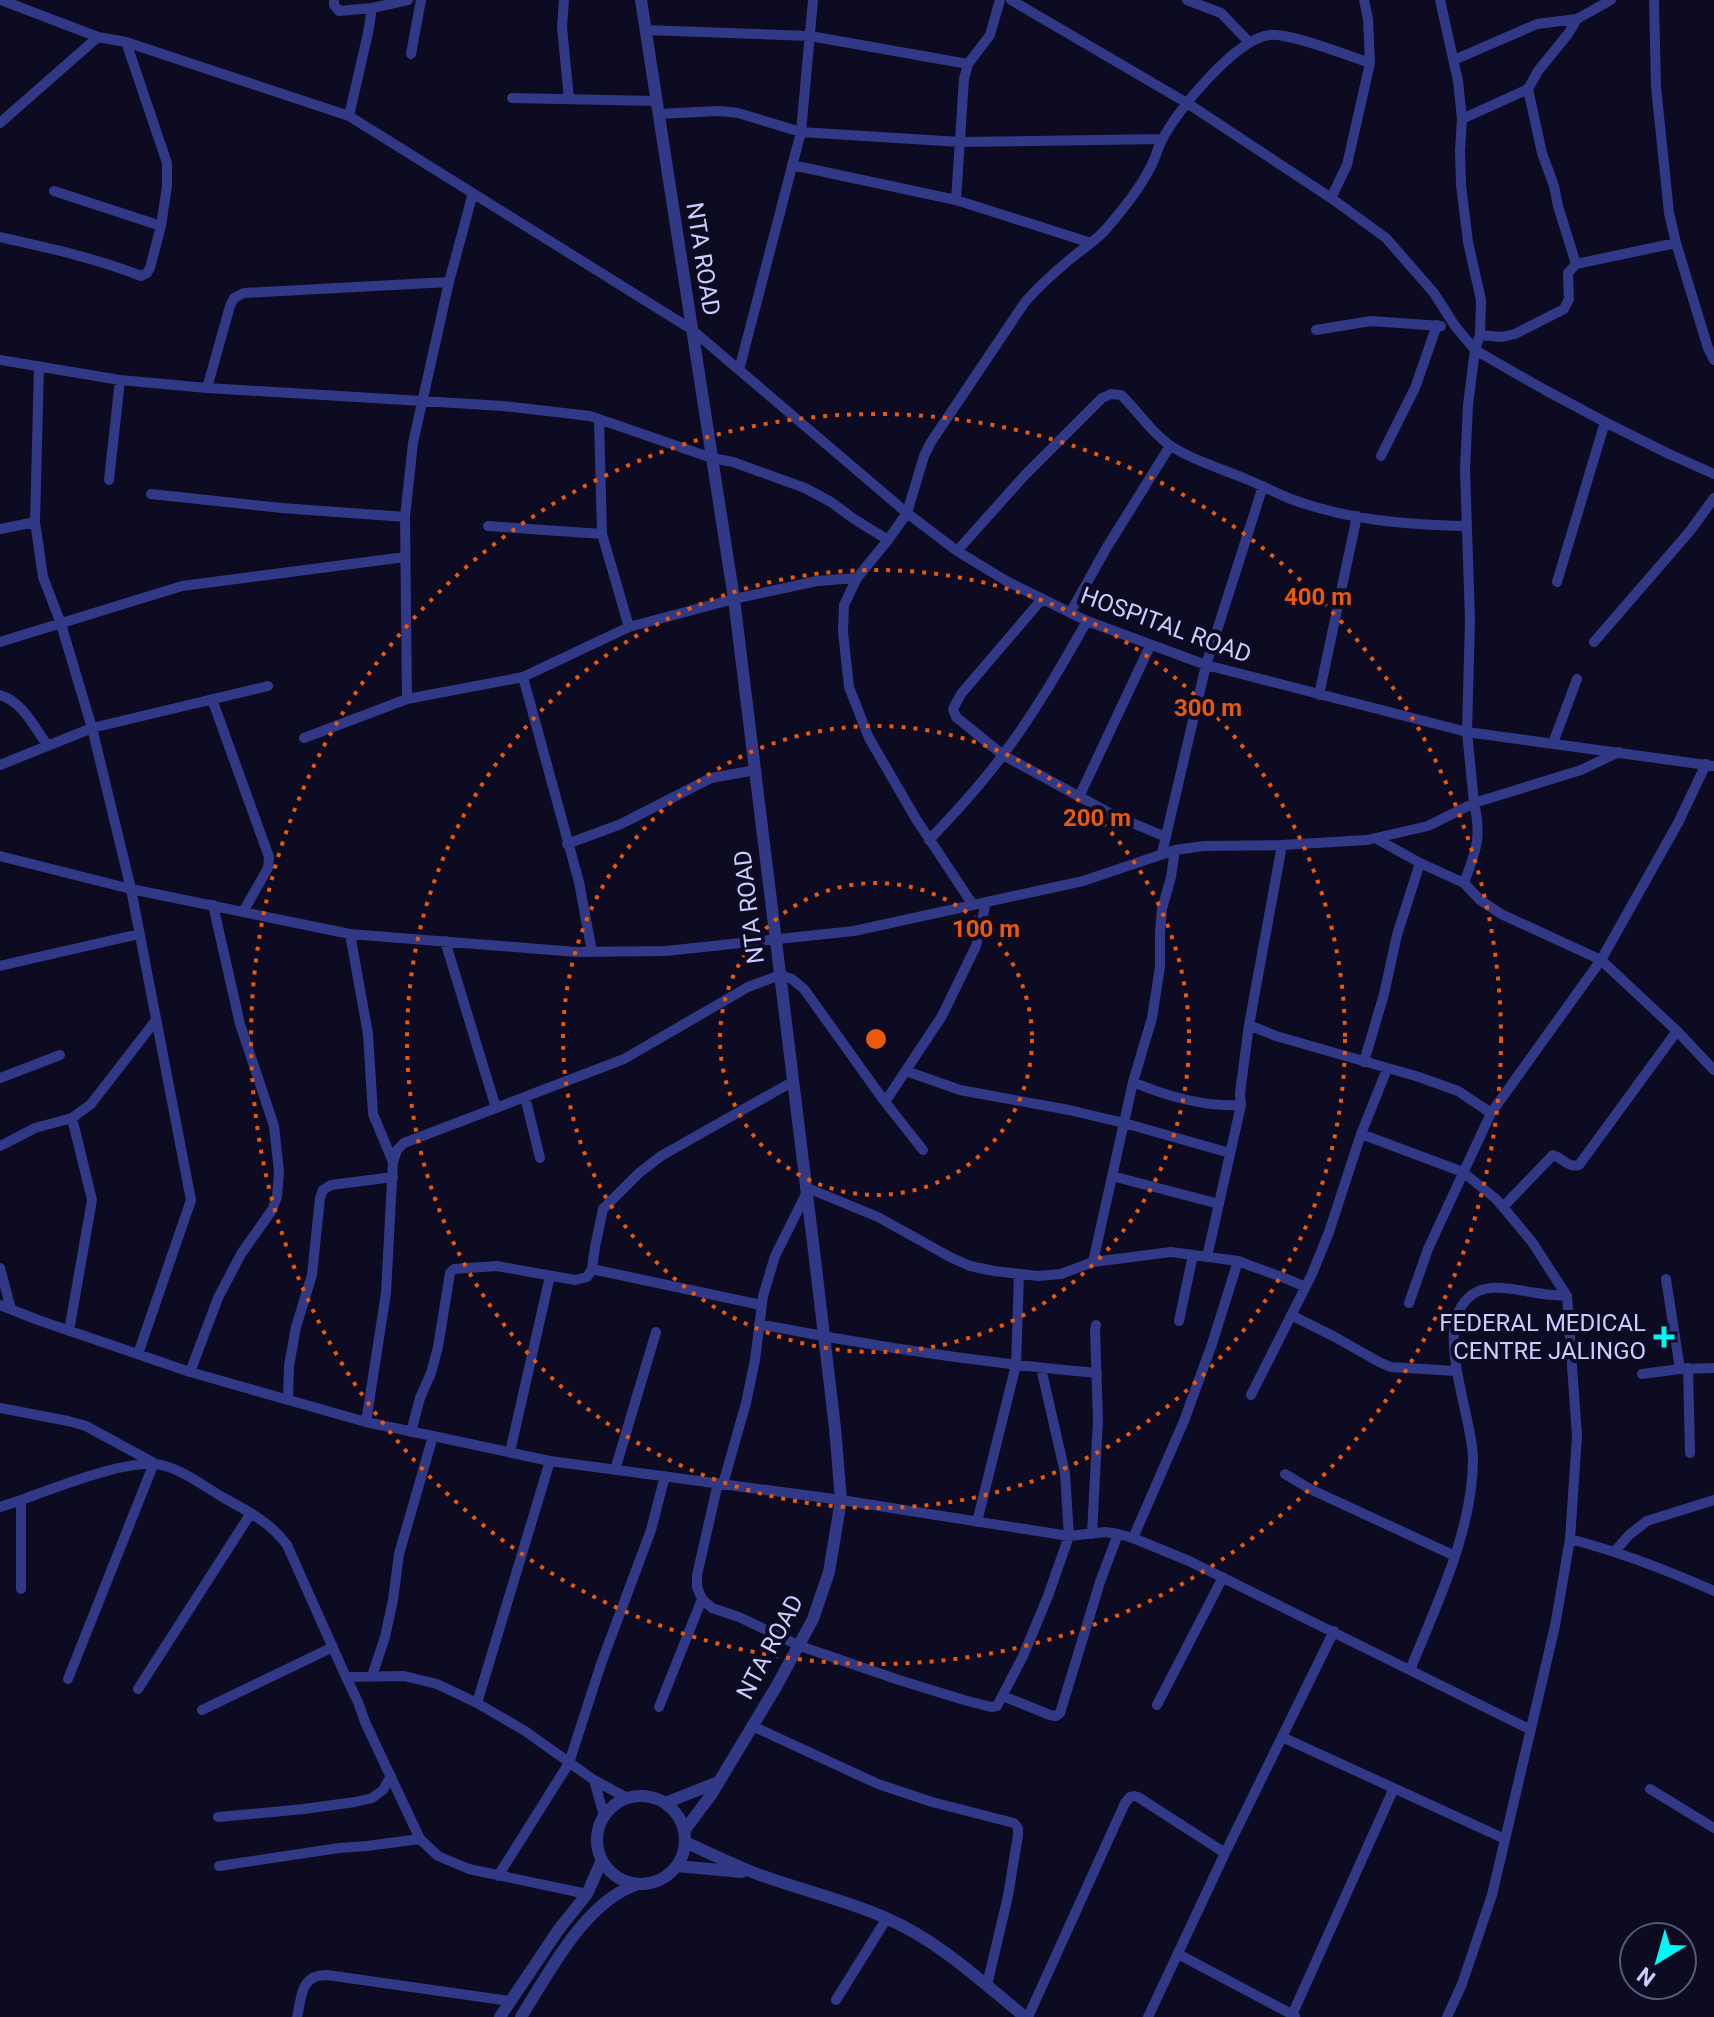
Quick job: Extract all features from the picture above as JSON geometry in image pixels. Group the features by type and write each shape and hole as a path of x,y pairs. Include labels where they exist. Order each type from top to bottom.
{"street":[{"name":"HOSPITAL ROAD","path":"1,0 98,37 126,42 349,116 691,329 907,513 957,551 1008,582 1087,621 1206,665 1467,732 1710,765"},
{"path":"334,0 339,11 408,0"},
{"path":"411,54 421,0"},
{"path":"564,0 562,27 569,99"},
{"name":"NTA ROAD","path":"641,0 734,599 835,1428 841,1500 829,1572 813,1619 800,1646 685,1836"},
{"path":"739,370 801,132 813,0"},
{"path":"956,200 964,79 968,64 990,35 1000,0"},
{"path":"1011,0 1187,103 1386,238 1434,293 1475,350 1605,422 1714,474"},
{"path":"1187,0 1221,13 1249,42"},
{"path":"1331,198 1347,165 1370,63 1364,0"},
{"path":"1440,0 1454,60 1462,119 1461,185 1468,242 1481,300 1480,335 1468,405 1465,470 1470,619 1467,732 1479,837 1464,883"},
{"path":"1454,60 1537,24 1577,19 1611,0"},
{"path":"1654,0 1656,87 1669,213 1714,360"},
{"path":"349,116 372,8"},
{"path":"1462,119 1528,89 1577,19"},
{"path":"645,30 810,36 968,64"},
{"path":"973,905 929,840 869,738 849,687 843,632 844,605 857,578 907,513 931,442 1025,302 1036,288 1104,232 1151,168 1162,139 1187,103 1221,66 1249,42 1268,35 1279,35 1370,63"},
{"path":"0,123 98,37"},
{"path":"0,237 115,265 141,276 147,273 161,226 167,163 126,42"},
{"path":"1528,89 1542,153 1576,264"},
{"path":"512,98 569,99 738,113 801,132 960,142 1162,139"},
{"path":"792,165 956,200 1091,243"},
{"path":"54,191 161,226"},
{"path":"407,699 405,517 413,443 449,282 473,193"},
{"path":"1480,335 1502,337 1515,334 1564,309 1569,299 1568,273 1576,264 1676,243"},
{"path":"207,388 230,306 234,298 244,293 449,282"},
{"path":"1316,330 1371,321 1455,326"},
{"path":"1381,456 1415,388 1437,325"},
{"path":"0,360 120,380 503,406 590,416 805,488 888,540"},
{"path":"39,366 35,522 43,577 61,624 92,728 131,889 191,1200 138,1354"},
{"path":"109,480 120,380"},
{"path":"957,551 1024,476 1102,398 1111,394 1121,395 1128,401 1151,430 1170,446 1292,499 1357,516 1419,525 1467,526"},
{"path":"599,419 602,534 629,627"},
{"path":"1557,582 1605,422"},
{"path":"1070,613 1170,446"},
{"path":"1162,853 1206,665 1263,486"},
{"path":"151,494 405,517"},
{"path":"1594,642 1690,531 1714,498"},
{"path":"1319,695 1357,516"},
{"path":"0,529 35,522"},
{"path":"488,526 602,534"},
{"path":"0,642 182,586 405,557"},
{"path":"304,738 407,699 523,677 629,627 817,581 857,578"},
{"path":"1042,599 955,703 953,709 956,717 1003,755 1113,815 1166,837"},
{"path":"929,840 1003,755 1087,621"},
{"path":"1079,797 1150,646"},
{"path":"523,677 579,882 592,952"},
{"path":"1553,743 1577,679"},
{"path":"0,765 92,728 268,686"},
{"path":"0,695 18,704 48,746"},
{"path":"212,699 269,857 268,868 243,912"},
{"path":"0,856 131,889 350,934 576,952 666,951 854,931 1083,881 1175,850 1375,838 1428,826 1474,803 1581,770 1619,752"},
{"path":"1409,1303 1428,1249 1491,1113 1601,960 1710,765"},
{"path":"567,844 621,824 711,778 756,770"},
{"path":"1375,838 1464,883 1480,900 1501,914 1601,960 1714,1070"},
{"path":"1207,1257 1241,1105 1249,1025 1282,845"},
{"path":"1093,1262 1133,1082 1152,1018 1160,967 1162,909 1175,850"},
{"path":"1364,1062 1397,935 1420,863"},
{"path":"885,1102 942,1016 976,946 986,902"},
{"path":"190,1372 223,1287 241,1254 272,1210 277,1197 279,1172 274,1126 240,1024 213,905"},
{"path":"0,966 139,934"},
{"path":"350,934 368,1034 373,1114 393,1162"},
{"path":"445,941 496,1108"},
{"path":"366,1422 386,1293 393,1162 397,1150 404,1143 624,1059 748,987 780,975 792,979 804,989 923,1150"},
{"path":"0,1146 35,1128 72,1118 91,1104 156,1020"},
{"path":"1249,1025 1458,1091 1491,1113"},
{"path":"1503,1207 1553,1155 1568,1165 1579,1165 1677,1031"},
{"path":"0,1078 60,1055"},
{"path":"1251,1395 1329,1232 1361,1134 1387,1069"},
{"path":"906,1071 960,1090 1069,1110 1230,1153"},
{"path":"411,1432 438,1347 450,1273 454,1269 497,1266 575,1280 587,1277 592,1269 603,1209 639,1173 661,1156 792,1082"},
{"path":"1133,1082 1155,1092 1221,1106 1241,1105"},
{"path":"525,1097 540,1158"},
{"path":"69,1331 92,1200 72,1118"},
{"path":"1361,1134 1463,1172 1503,1207 1532,1242 1567,1296 1577,1436 1570,1539 1555,1626 1487,1910 1462,1984 1447,2017"},
{"path":"1112,1176 1219,1204"},
{"path":"288,1400 289,1366 296,1327 312,1275 323,1190 331,1185 393,1177"},
{"path":"1041,1368 1065,1473 1069,1536 1023,1656 997,1706 991,1707 912,1684 800,1646 739,1617 712,1608 702,1599 697,1587 697,1575 720,1484 746,1403 761,1305 775,1256 806,1190 878,1217 970,1266 1038,1276 1061,1274 1093,1262 1171,1252 1238,1261 1305,1287"},
{"path":"1179,1321 1193,1255"},
{"path":"1133,1538 1188,1408 1238,1261"},
{"path":"0,1268 6,1307 190,1372 366,1422 550,1461 841,1500 1069,1536 1118,1534 1133,1538 1223,1577 1531,1730"},
{"path":"592,1269 761,1305"},
{"path":"977,1522 1016,1365 1019,1275"},
{"path":"510,1452 550,1276"},
{"path":"1666,1279 1684,1368 1690,1453"},
{"path":"1410,1670 1455,1556 1470,1496 1473,1458 1456,1371 1454,1326 1459,1310 1468,1297 1480,1290 1504,1288 1567,1296"},
{"path":"1291,1315 1391,1367 1456,1371"},
{"path":"759,1324 824,1337 1016,1365 1097,1373"},
{"path":"1092,1534 1098,1420 1096,1325"},
{"path":"615,1470 656,1332"},
{"path":"1642,1374 1684,1368 1714,1368"},
{"path":"0,1408 86,1426 154,1463 173,1469 277,1531 287,1545 420,1839 438,1856 452,1863 587,1894"},
{"path":"372,1676 385,1637 399,1554 433,1436"},
{"path":"477,1703 550,1461"},
{"path":"0,1507 120,1468 154,1463"},
{"path":"68,1679 154,1463"},
{"path":"1285,1474 1310,1489 1455,1556"},
{"path":"498,1876 569,1763 601,1664 651,1530 665,1476"},
{"path":"1615,1551 1647,1521 1714,1500"},
{"path":"21,1501 21,1589"},
{"path":"138,1689 251,1513"},
{"path":"1003,1696 1050,1715 1060,1713 1118,1534"},
{"path":"1570,1539 1615,1551 1714,1591"},
{"path":"1157,1705 1223,1577"},
{"path":"659,1707 702,1599"},
{"path":"1148,2017 1334,1631"},
{"path":"202,1710 333,1647"},
{"path":"346,1677 404,1676 437,1684 525,1731 594,1780 627,1798"},
{"path":"752,1726 878,1784 932,1802 1014,1823 1018,1835 1008,1896 987,1985"},
{"path":"1282,1737 1505,1839"},
{"path":"218,1817 330,1806 372,1798 383,1790 391,1776"},
{"path":"594,1780 604,1816"},
{"path":"665,1803 716,1783"},
{"path":"1178,1954 1294,2016 1394,1788"},
{"path":"1650,1789 1714,1828"},
{"path":"521,2017 587,1919 606,1900 623,1889 661,1879 677,1866 683,1854 685,1836 674,1810 646,1796 627,1798 614,1805 604,1816 597,1838 602,1860 609,1869 629,1882 640,1883"},
{"path":"685,1836 753,1873 887,1918 945,1952 1027,2017 1130,1797 1138,1797 1225,1853"},
{"path":"219,1866 420,1839"},
{"path":"500,2017 559,1929 587,1894 602,1860"},
{"path":"677,1866 753,1873"},
{"path":"836,2000 887,1918"},
{"path":"297,2017 304,1986 317,1975 510,2001"}],"place":[{"name":"FEDERAL MEDICAL CENTRE JALINGO","path":"1664,1337"}]}
